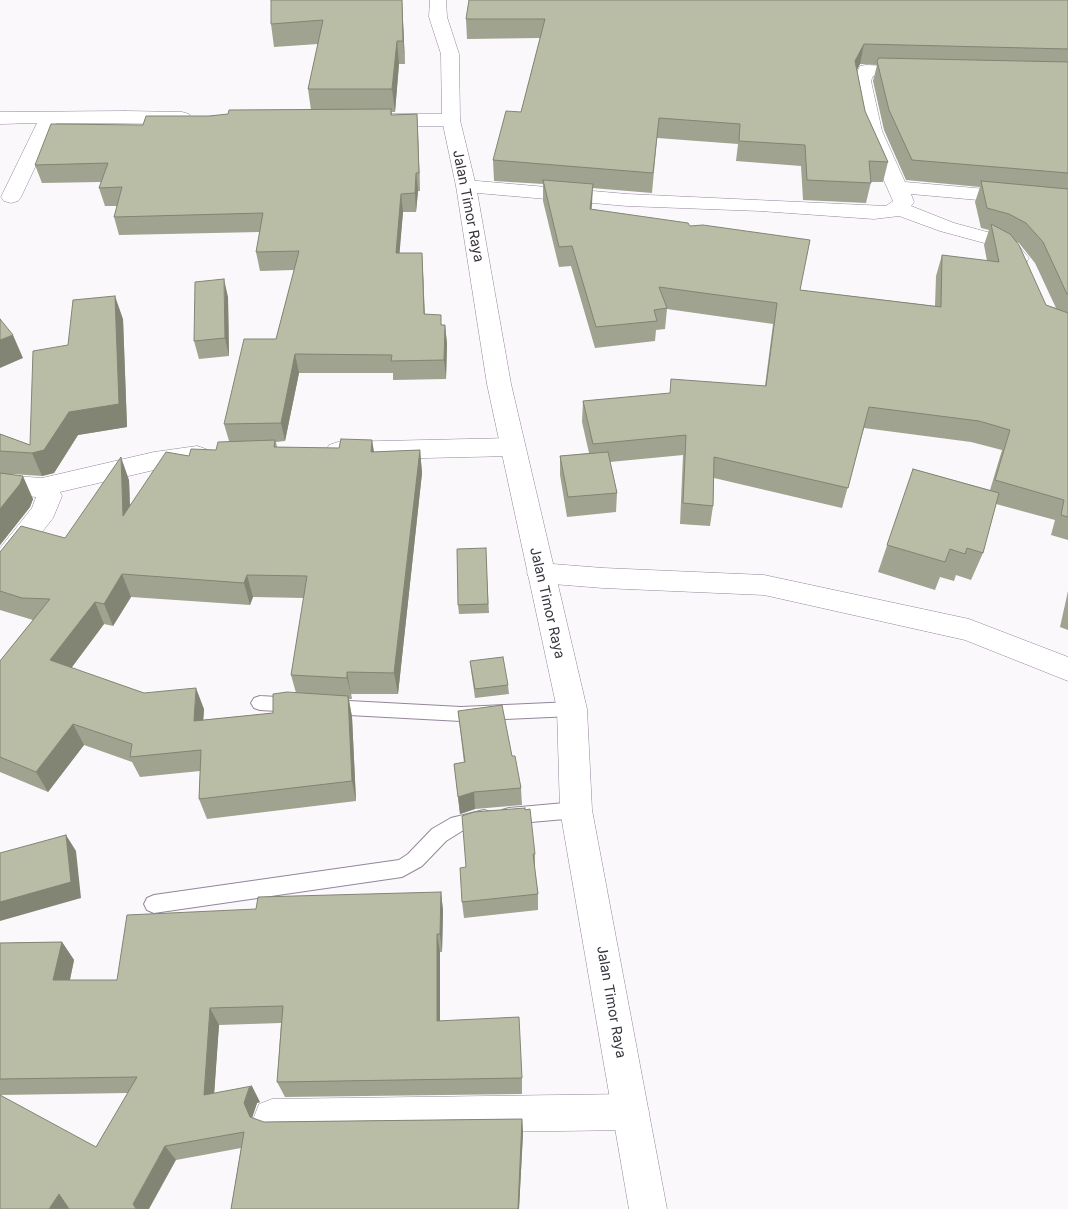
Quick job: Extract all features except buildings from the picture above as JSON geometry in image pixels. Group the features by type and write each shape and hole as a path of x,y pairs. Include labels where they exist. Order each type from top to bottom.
{"main road":[{"name":"Jalan Timor Raya","path":"438,0 438,17 450,54 451,120 466,186 512,447 572,709 576,810 648,1209"},
{"path":"925,73 866,70 862,81 872,131 898,198 947,227 995,240 1010,249 1023,264 1027,272"},
{"path":"0,118 125,117 201,119"},
{"path":"11,197 49,118"},
{"path":"364,120 451,120"},
{"path":"466,186 627,200 760,204 874,213 890,212 898,198"},
{"path":"898,198 1068,202"},
{"path":"314,451 512,447"},
{"path":"0,484 42,487 154,461 216,453"},
{"path":"0,567 44,511 49,496 42,487"},
{"path":"540,573 603,578 764,585 969,630 1068,669"},
{"path":"272,1117 631,1112"}],"lane":[{"path":"260,703 461,714 572,709"},
{"path":"154,904 402,868 415,860 439,835 458,824 475,819 576,810"}]}
